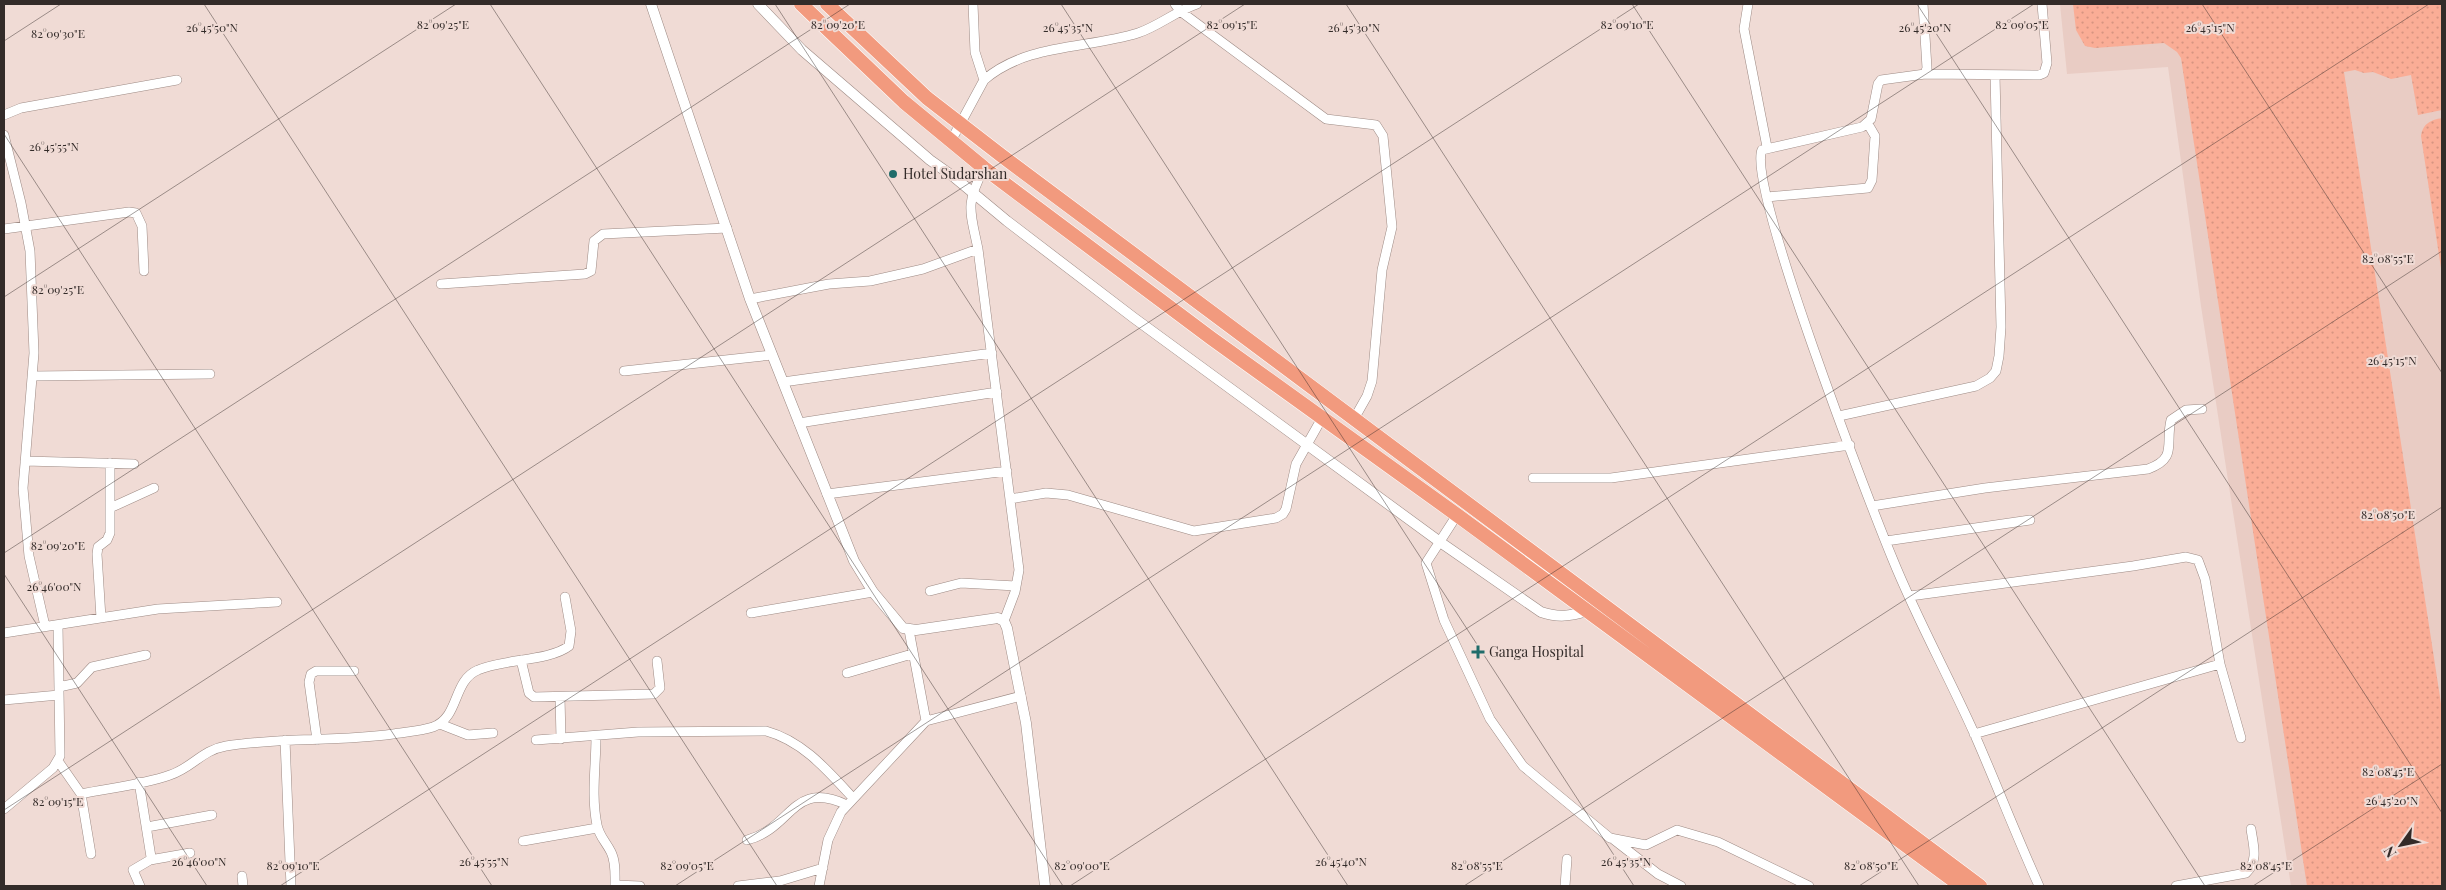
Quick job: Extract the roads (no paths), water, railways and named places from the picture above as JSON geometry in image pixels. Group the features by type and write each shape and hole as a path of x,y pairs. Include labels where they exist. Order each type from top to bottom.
{"highway":[{"path":"801,4 846,49 984,168 1211,338 1457,515 1961,886"},
{"path":"828,4 927,98 1096,228 1980,886"}],"street":[{"path":"651,4 750,299 854,561 873,592 897,624 908,630 991,618 998,618 1004,621"},
{"path":"758,4 802,50 930,160 1134,318 1307,445 1440,542 1541,612 1554,616 1569,617 1587,611"},
{"path":"973,4 976,52 984,80"},
{"path":"951,141 984,80 1000,68 1034,54 1138,33 1178,7 1197,4"},
{"path":"1748,4 1744,28 1767,147"},
{"path":"1923,4 1927,68 1925,74"},
{"path":"1767,197 1868,188 1872,180 1875,136 1868,124 1878,84 1881,80 1925,74 2039,75 2044,73 2047,62 2042,4"},
{"path":"1178,7 1326,119 1376,125 1383,136 1392,227 1382,270 1372,381 1367,396 1354,419"},
{"path":"1839,416 1976,386 1990,378 1996,371 2001,327 1994,74"},
{"path":"4,115 21,108 177,80"},
{"path":"1868,124 1862,127 1767,147 1760,155 1762,180 1798,307 1872,506 1910,596 1974,734 2007,816 2039,886"},
{"path":"4,135 26,225 33,326 33,376 23,488 24,520 32,572 45,626"},
{"path":"984,168 972,191 971,212 978,249 1020,570 1004,621 1026,723 1045,886"},
{"path":"4,228 136,213 142,226 144,271"},
{"path":"441,284 585,274 593,266 594,241 603,234 727,228"},
{"path":"750,299 829,284 870,281 924,269 978,249"},
{"path":"783,382 992,353"},
{"path":"624,371 772,354"},
{"path":"33,376 210,374"},
{"path":"799,423 997,392"},
{"path":"1872,506 1985,488 2148,469 2160,465 2167,457 2170,448 2168,432 2171,420 2186,410 2202,409"},
{"path":"1010,498 1046,493 1068,495 1194,531 1276,518 1283,514 1286,509 1294,471 1322,418"},
{"path":"1533,478 1610,478 1850,445"},
{"path":"25,461 134,464"},
{"path":"101,618 97,554 98,547 109,536 110,463"},
{"path":"827,494 1007,471"},
{"path":"110,508 154,488"},
{"path":"1457,515 1426,563 1444,620 1490,719 1523,766 1610,838 1658,874 1681,886"},
{"path":"1886,541 2030,520"},
{"path":"1910,596 2186,557 2198,560 2202,567 2220,664 2241,738"},
{"path":"930,592 961,583 1016,586"},
{"path":"751,613 873,592"},
{"path":"82,794 172,775 187,767 206,751 217,747 261,741 365,738 420,730 440,724 452,711 460,687 471,673 498,663 558,652 569,646 571,631 566,597"},
{"path":"4,633 158,609 277,602"},
{"path":"4,809 53,768 60,756 58,625"},
{"path":"908,630 926,721"},
{"path":"847,672 912,654"},
{"path":"4,700 59,691 77,683 92,667 146,655"},
{"path":"522,660 532,696 560,697 654,694 660,688 657,661"},
{"path":"1974,734 2220,664"},
{"path":"317,740 309,682 311,674 316,671 354,671"},
{"path":"819,886 832,829 850,801 926,721 1021,696"},
{"path":"560,697 560,739"},
{"path":"440,724 468,735 492,733"},
{"path":"536,740 638,732 766,731 781,735 797,744 850,801"},
{"path":"596,736 593,783 597,828 612,853 615,864 615,886 640,886"},
{"path":"285,740 291,886"},
{"path":"58,761 82,794 91,854"},
{"path":"139,782 147,826 150,860"},
{"path":"747,840 767,833 805,799 824,797 850,801"},
{"path":"147,826 212,815"},
{"path":"523,841 597,828"},
{"path":"2176,886 2246,873 2253,866 2251,829"},
{"path":"1610,838 1646,845 1677,830 1718,842 1809,886"},
{"path":"140,886 133,870 150,860 190,853"},
{"path":"1564,886 1567,859"},
{"path":"738,886 780,881 823,868"},
{"path":"242,876 243,886"}],"place":[{"name":"Hotel Sudarshan","path":"893,174"},
{"name":"Ganga Hospital","path":"1478,652"}]}
